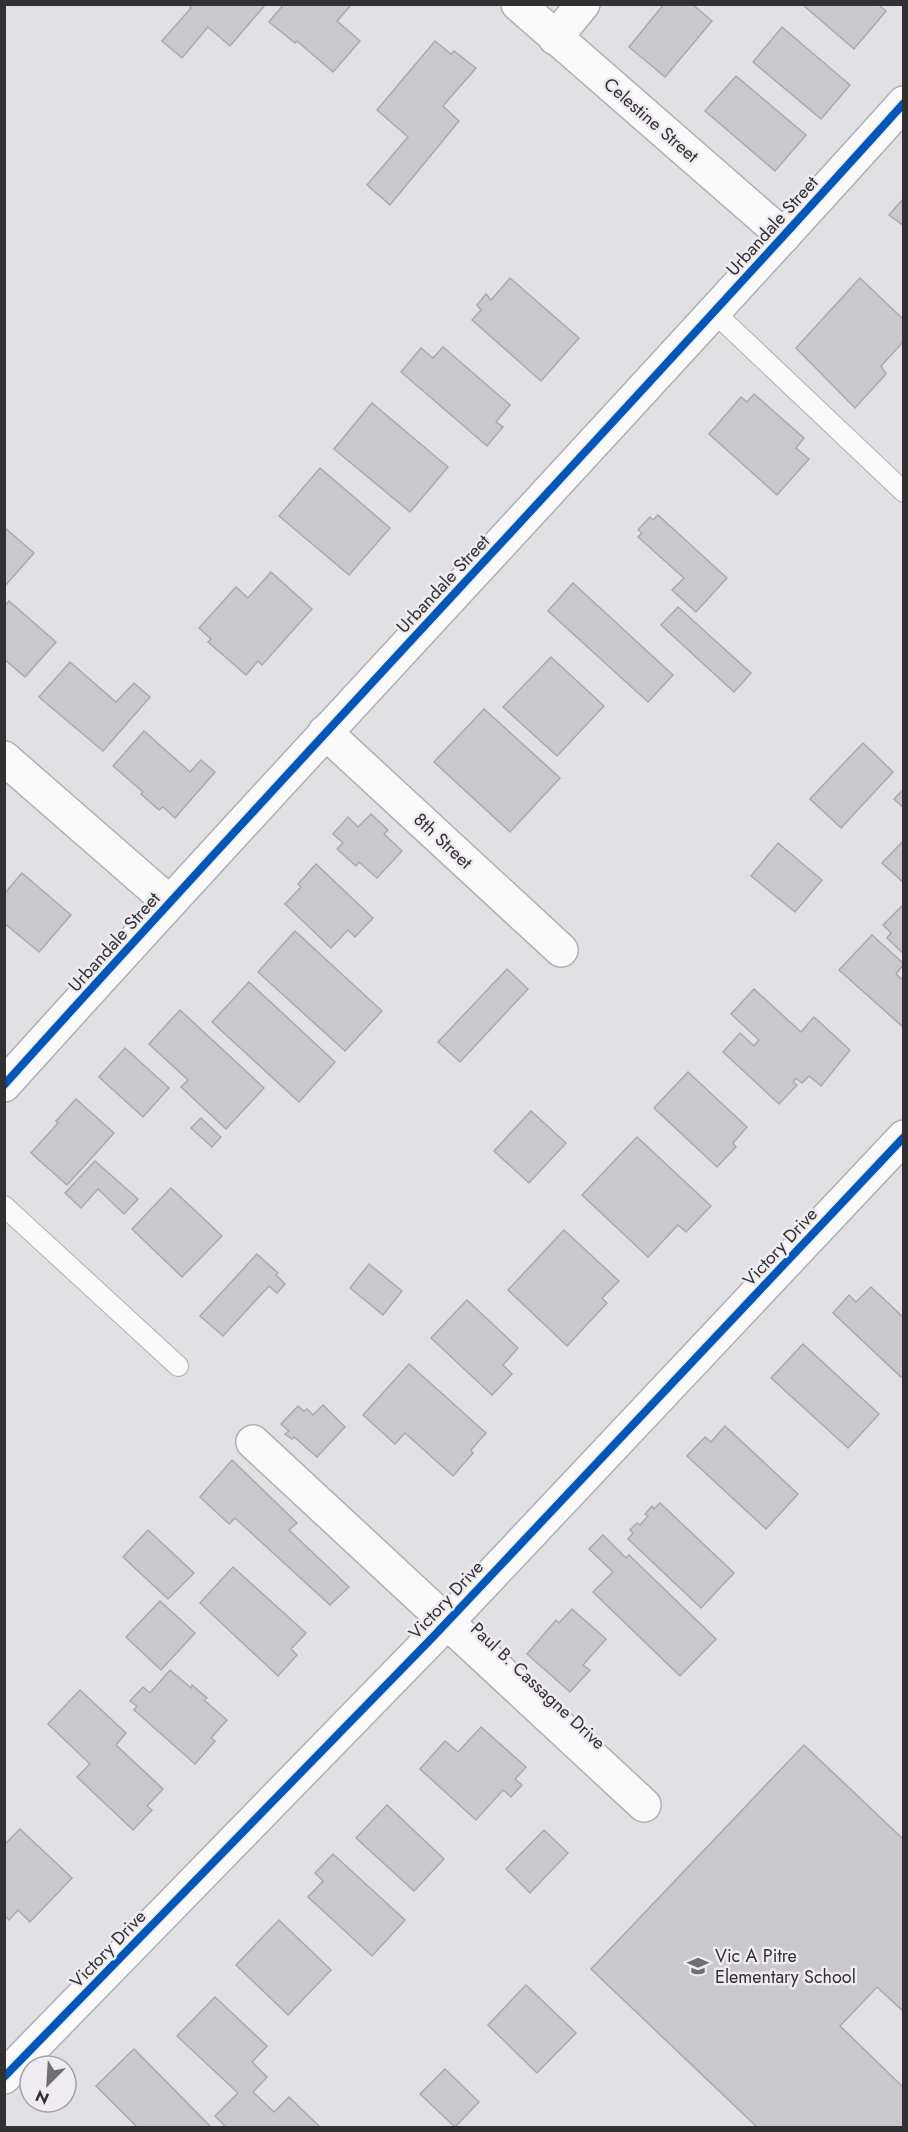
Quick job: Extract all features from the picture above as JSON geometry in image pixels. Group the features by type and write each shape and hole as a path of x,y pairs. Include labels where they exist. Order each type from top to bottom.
{"street":[{"name":"Celestine Street","path":"518,4 784,236"},
{"path":"555,38 583,4"},
{"name":"Urbandale Street","path":"4,1085 325,732 784,236 903,103"},
{"name":"8th Street","path":"325,732 561,950"},
{"path":"4,758 170,902"},
{"name":"Victory Drive","path":"4,2077 416,1655 903,1137"},
{"name":"Paul B. Cassagne Drive","path":"253,1442 644,1805"}],"lane":[{"path":"714,312 903,492"},
{"path":"4,1206 178,1366"}],"building":[{"path":"188,4 266,4 230,46 208,27 182,58 162,41 191,8"},
{"path":"284,4 352,4 337,21 360,41 333,72 297,41 295,43 269,22"},
{"path":"664,4 692,4 712,21 665,77 629,47"},
{"path":"802,4 878,4 886,11 854,49"},
{"path":"782,27 850,85 821,119 753,62"},
{"path":"435,41 451,54 454,51 476,68 443,106 459,121 390,205 367,185 408,137 377,110"},
{"path":"736,76 806,135 775,171 705,111"},
{"path":"904,198 904,226 889,215"},
{"path":"510,278 579,338 541,381 472,320 481,310 477,305 486,294 491,300"},
{"path":"860,278 904,320 904,341 881,366 886,374 855,408 796,348"},
{"path":"443,347 510,405 496,422 503,427 487,446 401,372 421,348 433,358"},
{"path":"754,394 804,438 796,448 809,459 777,495 709,434 741,397 747,402"},
{"path":"372,403 448,467 410,512 334,449"},
{"path":"320,468 390,528 349,575 279,516"},
{"path":"658,515 727,578 696,612 672,590 684,578 638,537 642,533 638,530 650,517 653,520"},
{"path":"4,527 34,553 4,587"},
{"path":"271,572 312,609 262,665 258,661 246,675 208,642 211,639 199,628 236,587 248,598"},
{"path":"573,583 673,675 648,702 548,611"},
{"path":"9,601 56,642 25,677 4,659 4,606"},
{"path":"678,607 751,673 734,692 661,625"},
{"path":"551,657 604,706 557,756 503,707"},
{"path":"70,662 116,702 134,683 150,697 103,751 39,697"},
{"path":"484,709 560,778 510,832 434,762"},
{"path":"144,731 190,772 201,760 215,772 175,818 163,807 159,810 141,794 143,792 113,766"},
{"path":"863,743 893,772 841,828 810,799"},
{"path":"904,789 904,808 894,799"},
{"path":"371,814 388,830 384,834 402,851 377,878 359,862 356,866 337,849 343,843 333,834 348,817 358,827"},
{"path":"904,840 904,883 882,863"},
{"path":"778,843 822,880 795,912 751,876"},
{"path":"316,864 373,918 355,937 348,930 331,948 285,904 301,887 298,884"},
{"path":"22,873 71,915 39,952 4,923 4,894"},
{"path":"904,904 904,954 887,938 891,933 883,925"},
{"path":"295,931 382,1011 345,1051 258,972"},
{"path":"872,935 904,964 896,974 904,981 904,1028 839,970"},
{"path":"507,969 528,989 460,1062 438,1042"},
{"path":"249,982 335,1062 299,1102 212,1022"},
{"path":"754,989 801,1032 814,1017 850,1050 821,1086 809,1076 802,1083 796,1078 793,1082 797,1085 779,1104 723,1052 740,1033 754,1046 759,1040 731,1014"},
{"path":"180,1010 264,1088 226,1129 181,1087 188,1080 149,1044"},
{"path":"125,1048 169,1088 143,1117 99,1077"},
{"path":"688,1072 747,1127 733,1143 736,1147 717,1167 654,1108"},
{"path":"76,1099 114,1133 67,1185 31,1153"},
{"path":"531,1111 566,1143 529,1183 494,1151"},
{"path":"201,1118 221,1137 212,1147 191,1128"},
{"path":"637,1137 711,1206 686,1232 678,1225 648,1257 582,1195"},
{"path":"95,1161 138,1199 124,1214 98,1189 81,1208 65,1193"},
{"path":"171,1188 222,1236 182,1277 132,1229"},
{"path":"564,1230 619,1281 602,1298 607,1303 567,1346 508,1290"},
{"path":"257,1254 278,1273 276,1275 285,1284 277,1293 269,1286 223,1336 200,1316"},
{"path":"369,1264 402,1291 383,1315 350,1288"},
{"path":"871,1287 904,1318 904,1375 901,1377 833,1313 849,1295 856,1302"},
{"path":"467,1300 518,1348 503,1365 512,1374 492,1395 431,1338"},
{"path":"803,1344 879,1414 848,1448 771,1378"},
{"path":"409,1364 486,1433 471,1450 473,1453 453,1476 405,1433 395,1444 363,1415"},
{"path":"323,1405 345,1427 317,1457 294,1437 292,1439 285,1434 289,1431 281,1424 298,1406 304,1411 307,1409 313,1415"},
{"path":"725,1426 798,1494 766,1529 687,1456 705,1437 711,1442"},
{"path":"232,1460 297,1523 289,1530 349,1587 330,1605 235,1518 229,1524 200,1497"},
{"path":"660,1503 734,1573 701,1608 628,1539 633,1533 630,1530 637,1523 640,1525 648,1516 645,1514 652,1506 654,1509"},
{"path":"148,1530 194,1573 168,1599 123,1557"},
{"path":"603,1535 626,1558 629,1555 716,1639 680,1676 593,1592 613,1572 589,1549"},
{"path":"233,1567 306,1633 291,1649 297,1655 278,1676 200,1603"},
{"path":"160,1601 195,1633 161,1670 126,1637"},
{"path":"572,1609 606,1639 583,1665 590,1670 570,1692 527,1654 556,1620 559,1623"},
{"path":"170,1670 207,1698 204,1700 227,1720 211,1738 215,1741 195,1764 134,1710 137,1706 130,1701 143,1687 150,1693"},
{"path":"80,1690 126,1733 116,1745 163,1789 147,1806 152,1810 133,1830 77,1777 90,1764 48,1724"},
{"path":"481,1727 526,1767 515,1779 522,1785 511,1797 503,1790 476,1820 420,1769 445,1741 458,1752"},
{"path":"804,1745 904,1840 904,2012 877,1987 840,2026 904,2088 904,2128 758,2128 591,1969"},
{"path":"387,1805 444,1859 414,1891 356,1838"},
{"path":"20,1829 72,1878 30,1922 18,1910 9,1920 4,1915 4,1842 6,1843"},
{"path":"544,1830 568,1853 530,1893 506,1869"},
{"path":"333,1854 405,1920 372,1956 308,1897 323,1881 315,1873"},
{"path":"279,1920 331,1970 288,2015 236,1965"},
{"path":"526,1985 576,2033 537,2073 488,2025"},
{"path":"215,1997 267,2046 252,2062 267,2077 253,2092 274,2112 289,2097 321,2128 227,2128 215,2116 238,2093 177,2036"},
{"path":"134,2049 212,2128 138,2128 96,2086"},
{"path":"445,2069 479,2102 455,2127 420,2094"}],"cycle path":[{"path":"4,1085 904,103"},
{"path":"4,2077 432,1638 904,1137"}],"place":[{"name":"Vic A Pitre Elementary School","path":"698,1966"}]}
